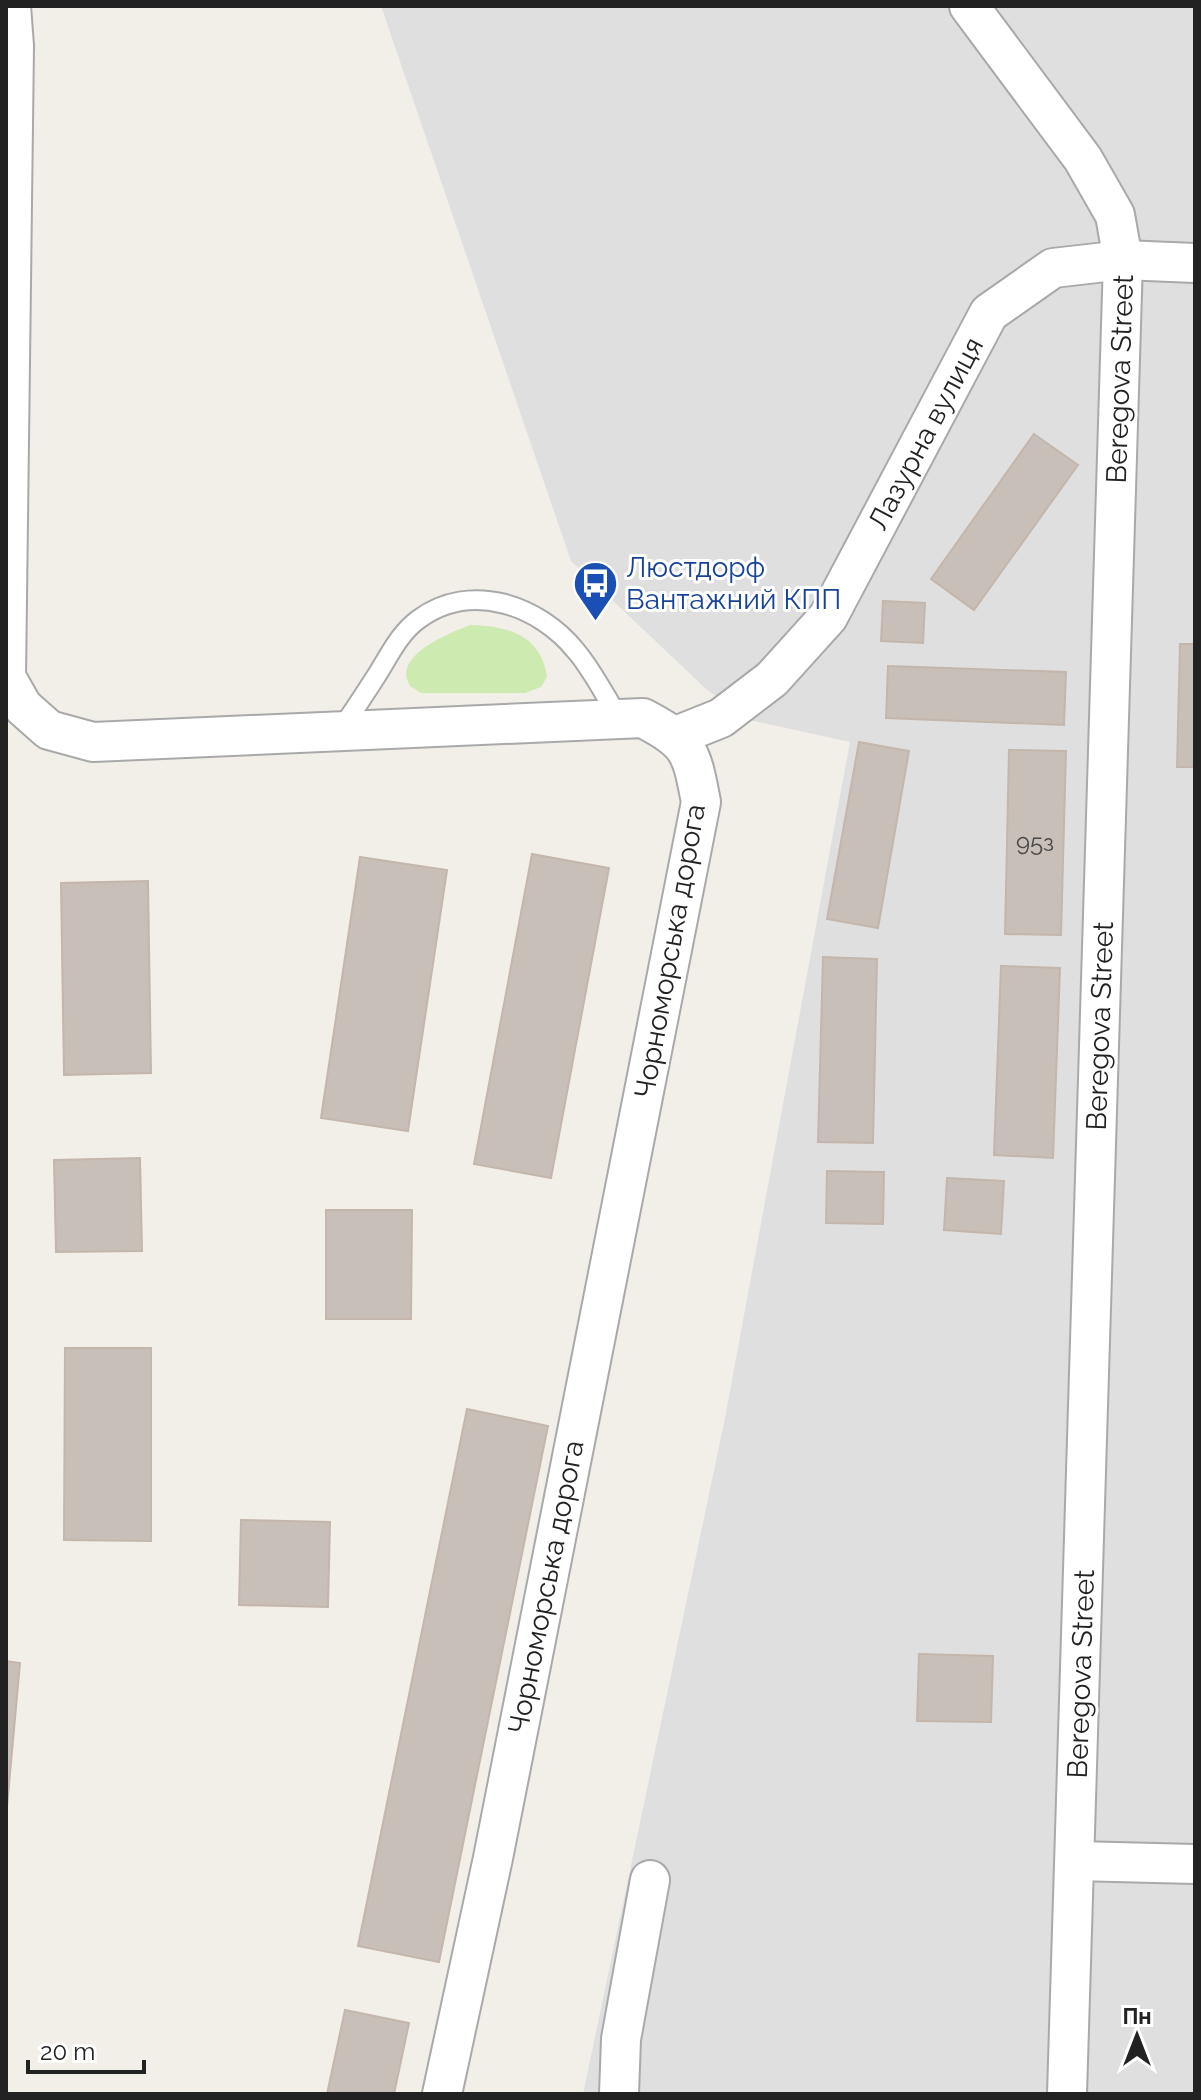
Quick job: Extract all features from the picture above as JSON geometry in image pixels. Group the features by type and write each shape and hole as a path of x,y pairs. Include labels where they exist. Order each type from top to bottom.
{"street":[{"path":"11,6 14,46 6,677 23,707 49,730 93,742 619,718 643,718 676,736"},
{"name":"Beregova Street","path":"969,6 1083,159 1115,215 1123,260 1067,2094"},
{"name":"Лазурна вулиця","path":"676,736 721,718 772,679 828,617 989,313 1053,268 1123,260 1195,263"},
{"name":"Чорноморська дорога","path":"442,2094 493,1858 701,802 694,762 676,736"},
{"path":"1075,1861 1195,1864"},
{"path":"619,2094 621,2039 650,1880"}],"lane":[{"path":"341,731 396,643 418,619 450,604 481,599 515,606 549,624 577,651 619,718"}],"shaded area":[{"path":"381,6 1195,6 1195,2094 583,2094 725,1418 850,742 749,720 706,689 571,561"}],"green space":[{"path":"470,625 509,631 530,642 544,663 547,677 541,687 525,693 421,693 410,686 406,674 413,657 431,643"}],"building":[{"path":"1034,434 1078,465 974,610 931,579"},
{"path":"883,601 925,603 923,643 881,641"},
{"path":"1180,644 1195,644 1195,767 1177,767"},
{"path":"888,666 1066,672 1064,725 886,718"},
{"path":"859,742 909,751 878,928 827,919"},
{"path":"1009,750 1066,751 1061,935 1005,934"},
{"path":"532,854 609,868 551,1178 474,1164"},
{"path":"360,857 447,870 408,1131 321,1118"},
{"path":"148,881 151,1073 64,1075 61,883"},
{"path":"823,957 877,959 873,1143 818,1142"},
{"path":"1001,966 1060,968 1053,1158 994,1155"},
{"path":"140,1158 142,1251 56,1252 54,1160"},
{"path":"827,1171 884,1172 883,1224 826,1223"},
{"path":"947,1178 1004,1181 1001,1234 944,1230"},
{"path":"326,1210 412,1210 411,1319 326,1319"},
{"path":"65,1348 151,1348 151,1541 64,1540"},
{"path":"467,1409 548,1426 439,1962 358,1946"},
{"path":"241,1520 330,1522 328,1607 239,1605"},
{"path":"919,1654 993,1656 991,1722 917,1721"},
{"path":"6,1661 20,1663 6,1818"},
{"path":"345,2010 409,2023 394,2094 327,2094"}],"place":[{"name":"Люстдорф Вантажний КПП","path":"595,622"}]}
